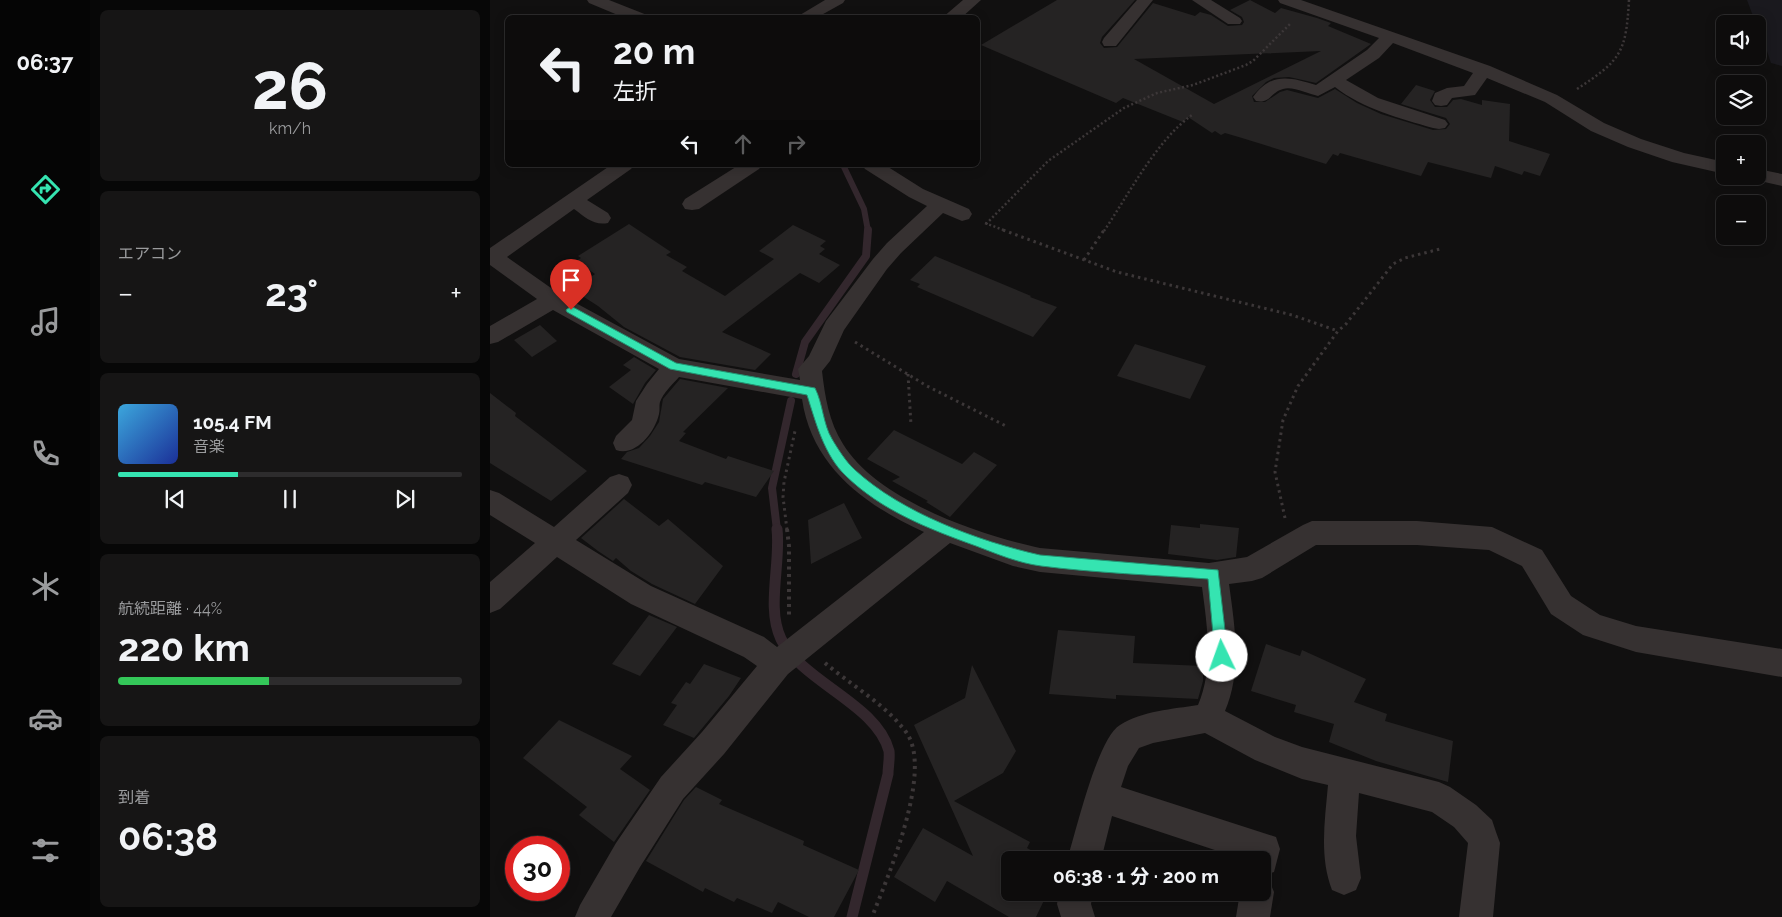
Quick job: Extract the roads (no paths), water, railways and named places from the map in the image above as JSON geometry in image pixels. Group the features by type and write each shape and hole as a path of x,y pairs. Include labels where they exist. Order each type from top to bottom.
{"street":[{"path":"595,0 633,15"},
{"path":"809,15 837,0"},
{"path":"954,15 973,0"},
{"path":"1110,42 1145,0"},
{"path":"1200,0 1234,21"},
{"path":"1286,0 1484,70 1558,102 1604,130 1643,147 1699,164 1716,167"},
{"path":"1262,97 1277,84 1291,83 1318,91 1373,54 1390,37"},
{"path":"1441,101 1442,97 1447,93 1469,91 1484,70"},
{"path":"1336,80 1349,91 1361,97 1439,124"},
{"path":"1380,124 1392,108"},
{"path":"621,167 492,256 554,300 674,367 812,391"},
{"path":"692,204 749,167"},
{"path":"875,167 916,193 962,214"},
{"path":"1766,177 1782,180"},
{"path":"572,200 601,218"},
{"path":"941,204 894,248 880,264 833,330 818,361 810,369 812,391 826,439 849,472 886,501 907,513 946,530 1013,554 1040,560 1214,574 1252,570 1312,533 1417,533 1492,538 1532,558 1561,605 1593,626 1636,639 1782,663"},
{"path":"490,336 554,300"},
{"path":"625,443 642,426 648,402 655,390 674,367"},
{"path":"490,600 619,485"},
{"path":"490,502 641,595 754,646 791,654"},
{"path":"592,917 628,855 672,788 791,654 946,530"},
{"path":"1207,718 1214,705 1222,673 1220,623 1214,574"},
{"path":"1087,851 1116,756 1128,736 1143,731 1207,718 1266,748 1302,763 1439,798 1465,816 1480,832 1484,843 1476,917"},
{"path":"1344,878 1340,836 1345,774"},
{"path":"1102,797 1264,849 1264,851"},
{"path":"1074,901 1078,917"},
{"path":"1253,917 1255,901"}],"waterway":[{"path":"844,167 864,209 868,231"},
{"path":"796,374 805,342 866,256 868,231"},
{"path":"777,530 772,488 791,401"},
{"path":"777,529 778,542 774,600 777,627 781,639 791,654 805,668 855,706 870,720 882,734 889,751 888,774 852,917"}]}
